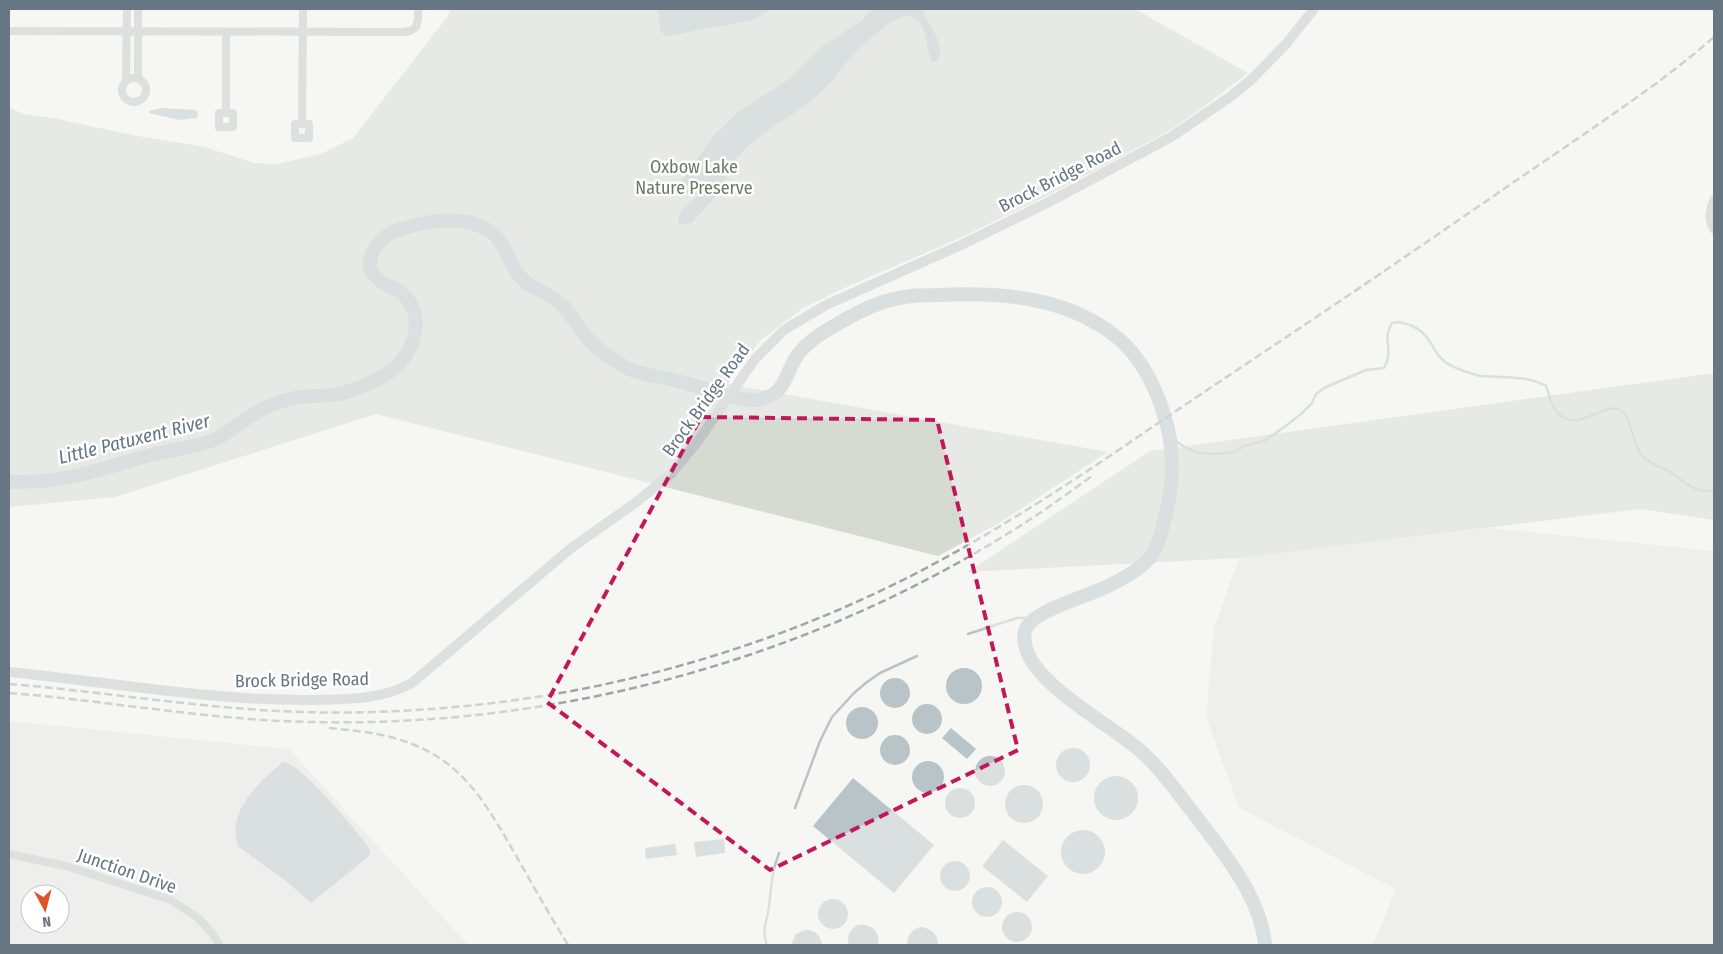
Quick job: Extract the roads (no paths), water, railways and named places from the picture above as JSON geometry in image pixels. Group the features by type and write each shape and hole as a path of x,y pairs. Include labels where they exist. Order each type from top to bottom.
{"street":[{"path":"126,80 138,78 146,86 146,93 142,100 136,103 128,102 123,97 121,90 126,80 127,9"},
{"path":"138,9 138,78"},
{"path":"302,124 303,9"},
{"path":"9,31 403,32 416,27 418,9"},
{"name":"Brock Bridge Road","path":"9,672 211,696 270,700 361,698 399,690 419,677 570,549 635,503 666,478 698,441 755,359 784,330 826,305 1005,224 1171,137 1230,98 1252,80 1286,44 1314,9"},
{"path":"226,32 226,113"},
{"path":"1714,199 1710,209 1710,222 1714,230"},
{"name":"Junction Drive","path":"9,854 66,866 171,900 198,918 213,934 219,945"}],"waterway":[{"name":"Little Patuxent River","path":"9,482 67,478 200,444 221,437 258,412 278,403 299,397 333,395 353,390 393,370 409,349 413,340 416,321 410,303 404,295 399,290 380,280 373,273 370,259 378,244 389,234 397,230 433,222 468,222 488,230 500,241 516,271 527,283 560,303 591,342 627,368 643,374 670,379 744,399 757,400 775,394 784,382 794,360 811,341 871,306 887,301 917,296 987,295 1034,300 1079,314 1099,325 1127,347 1141,364 1157,394 1168,428 1172,456 1169,498 1156,549 1147,561 1118,581 1098,591 1051,609 1032,621 1025,632 1026,648 1042,675 1056,688 1141,751 1171,784 1237,873 1256,909 1265,945"},
{"path":"1170,437 1186,448 1199,453 1215,454 1235,452 1244,446 1266,440 1301,414 1312,403 1316,394 1324,388 1366,370 1384,368 1388,356 1389,329 1392,323 1399,322 1410,325 1424,334 1439,356 1450,365 1482,376 1531,380 1546,386 1551,403 1562,417 1578,420 1605,410 1620,410 1627,418 1636,446 1643,457 1695,489 1701,491 1714,490"},
{"path":"968,634 1017,618 1035,618"},
{"path":"795,808 820,741 832,717 867,682 880,673 917,656"},
{"path":"767,945 764,935 765,926 773,873 779,853"}],"railway":[{"path":"9,684 269,710 336,713 402,711 501,702 607,684 711,657 762,640 812,621 909,577 976,541 1073,481 1600,123 1658,82 1714,37"},
{"path":"9,693 235,718 310,722 401,721 492,713 583,699 672,678 760,651 845,618 928,579 1007,534 1092,476"},
{"path":"329,728 360,731 402,740 431,753 448,764 475,791 487,807 568,945"}],"park label":[{"name":"Oxbow Lake Nature Preserve","path":"694,177"}]}
